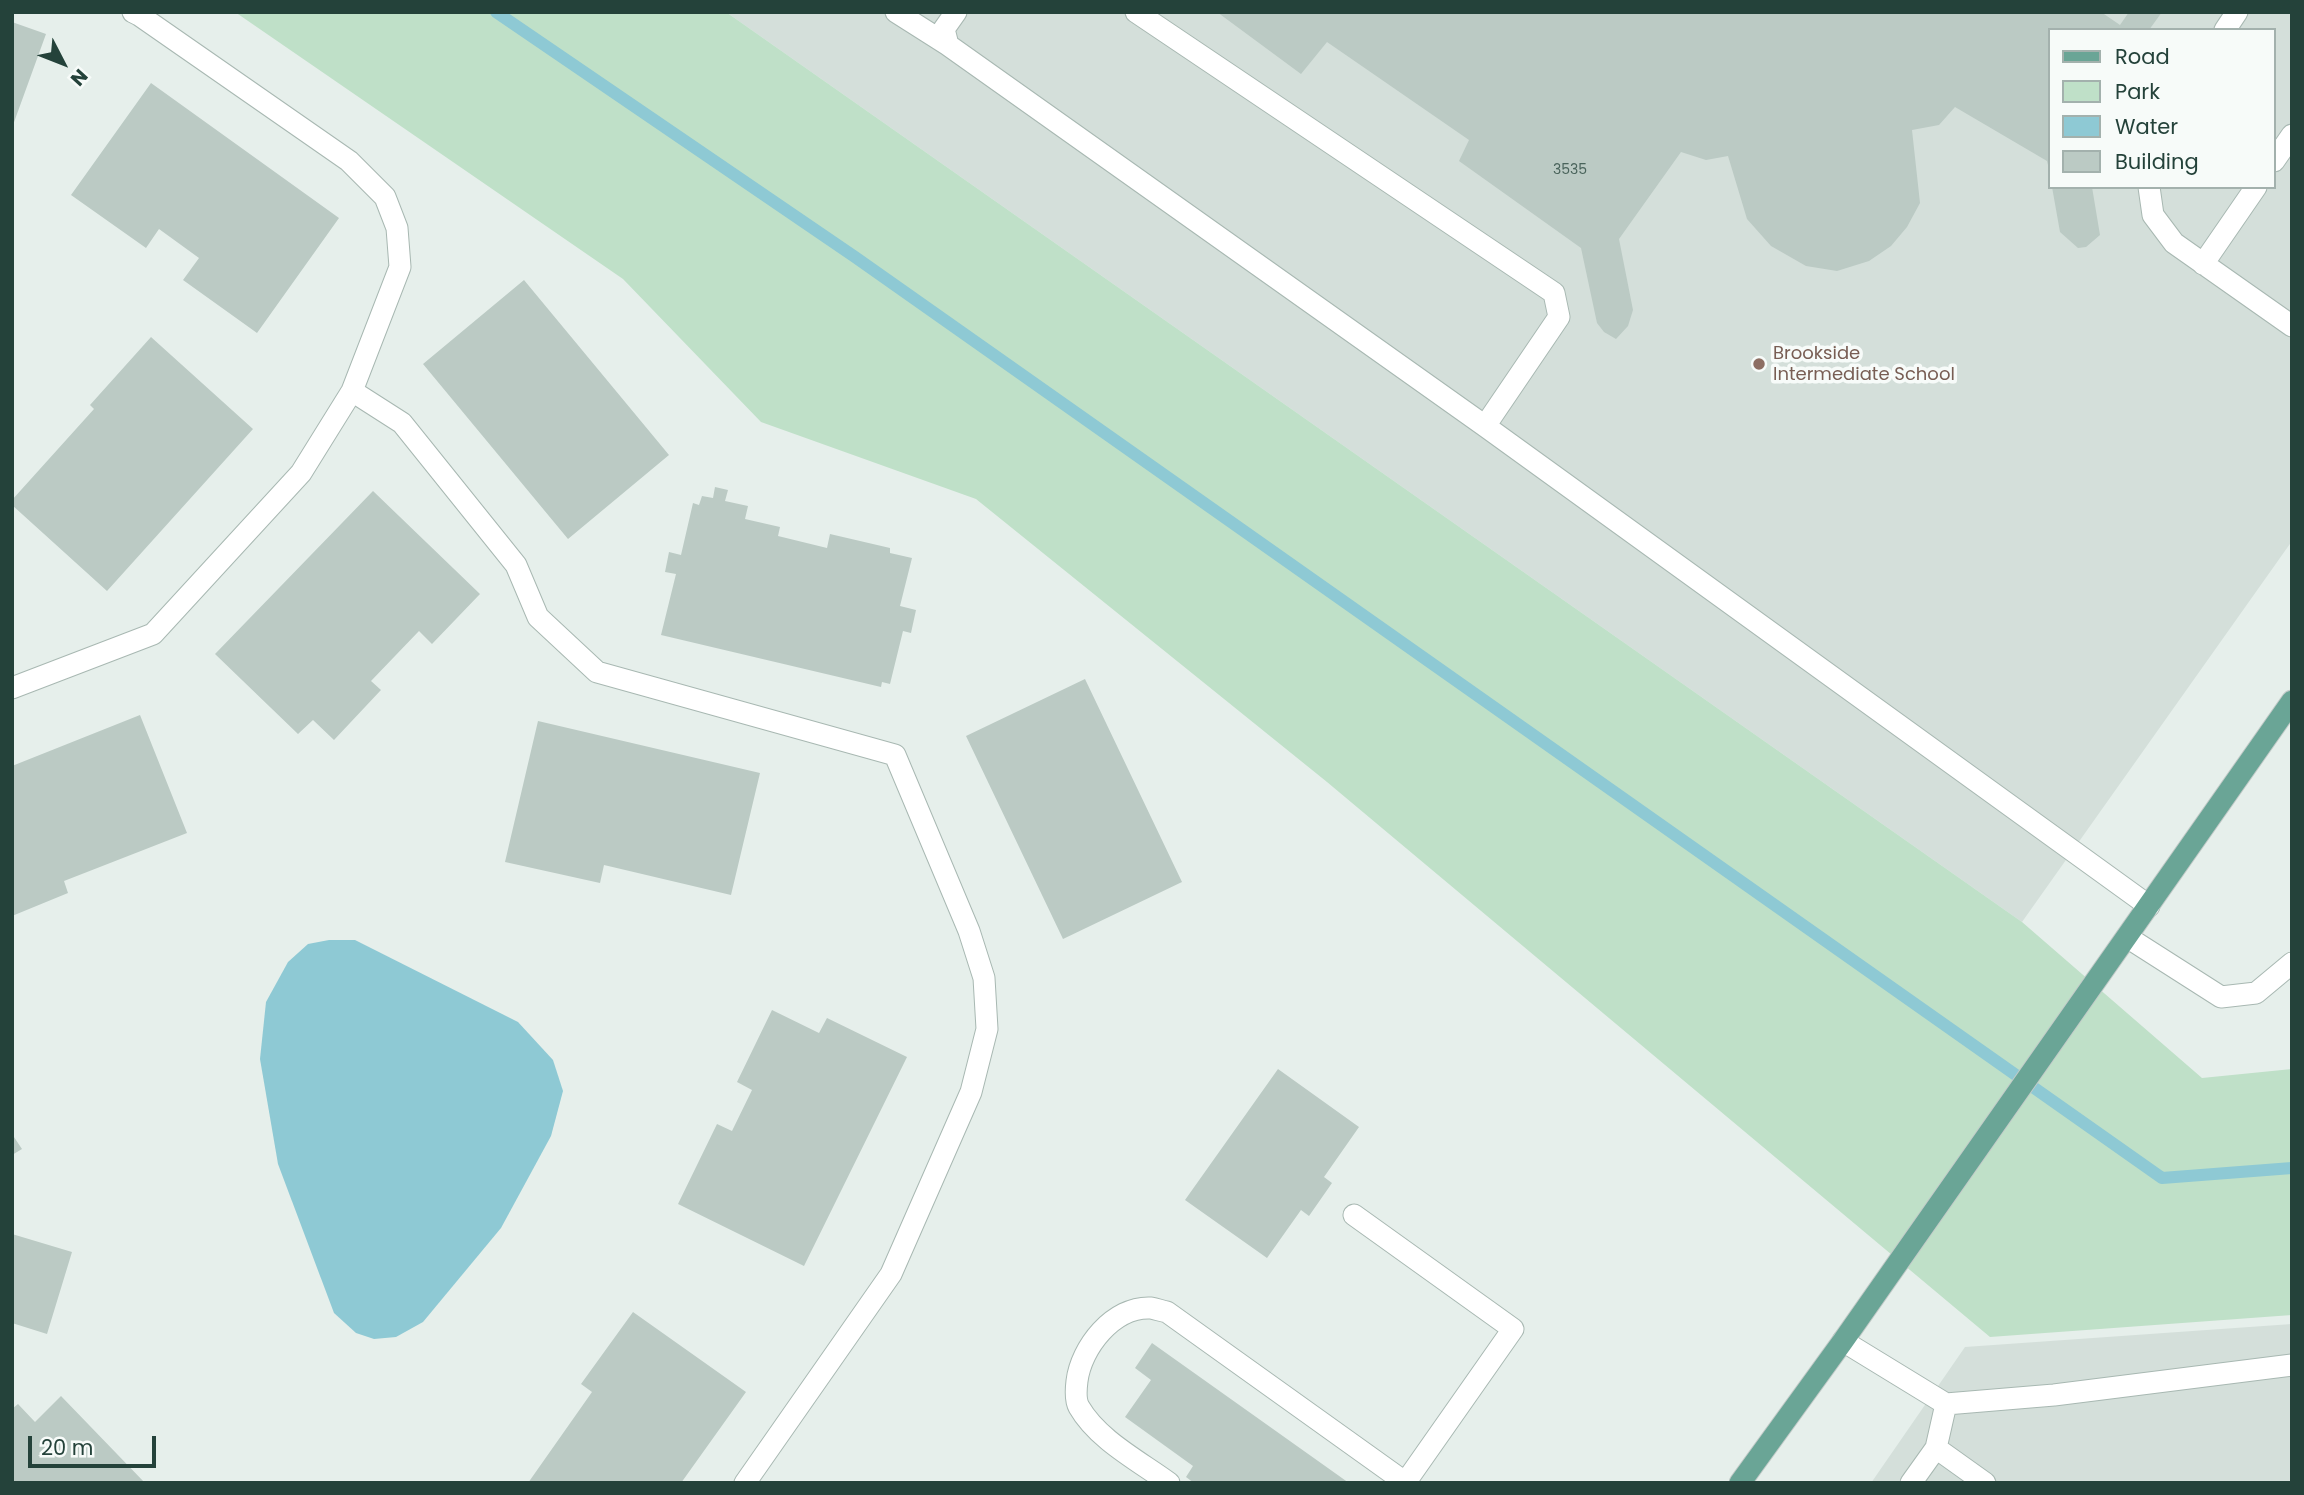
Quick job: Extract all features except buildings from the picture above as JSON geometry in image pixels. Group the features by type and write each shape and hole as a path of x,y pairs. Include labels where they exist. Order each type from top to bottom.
{"main road":[{"path":"1741,1483 2292,701"}],"street":[{"path":"12,688 153,634 301,473 352,391 400,267 397,228 385,197 349,161 132,12"},
{"path":"896,12 948,45 1485,426 2149,906"},
{"path":"948,45 944,29 956,12"},
{"path":"1136,12 1555,293 1559,317 1485,426"},
{"path":"2226,28 2237,12"},
{"path":"2276,157 2292,135"},
{"path":"2149,189 2153,215 2174,243 2289,317"},
{"path":"2203,264 2255,189"},
{"path":"352,391 402,423 516,565 538,617 597,672 895,755 969,931 984,978 987,1029 971,1092 891,1274 745,1483"},
{"path":"2127,937 2221,997 2256,993 2292,963"},
{"path":"1169,1483 1099,1432 1077,1404 1080,1363 1094,1341 1111,1322 1131,1312 1150,1308 1167,1312 1405,1483 1513,1329 1354,1215"},
{"path":"1843,1341 1946,1404 2054,1395 2292,1365"},
{"path":"1911,1483 1936,1448 1946,1404"},
{"path":"1936,1448 1985,1483"}],"shaded area":[{"name":"Brookside Intermediate School","path":"726,12 2292,12 2292,541 2022,922"},
{"path":"2292,1324 2292,1483 1871,1483 1965,1347"}],"green space":[{"path":"235,12 726,12 2022,922 2202,1078 2292,1069 2292,1315 1990,1337 1327,782 976,499 761,422 623,279"}],"water":[{"path":"329,940 355,940 518,1022 553,1060 563,1091 551,1136 501,1228 423,1322 396,1337 374,1339 356,1333 334,1313 278,1164 260,1059 266,1002 288,962 308,944"}],"waterway":[{"path":"496,12 855,257 2162,1178 2292,1168"}],"place":[{"name":"Brookside Intermediate School","path":"1759,364"}]}
